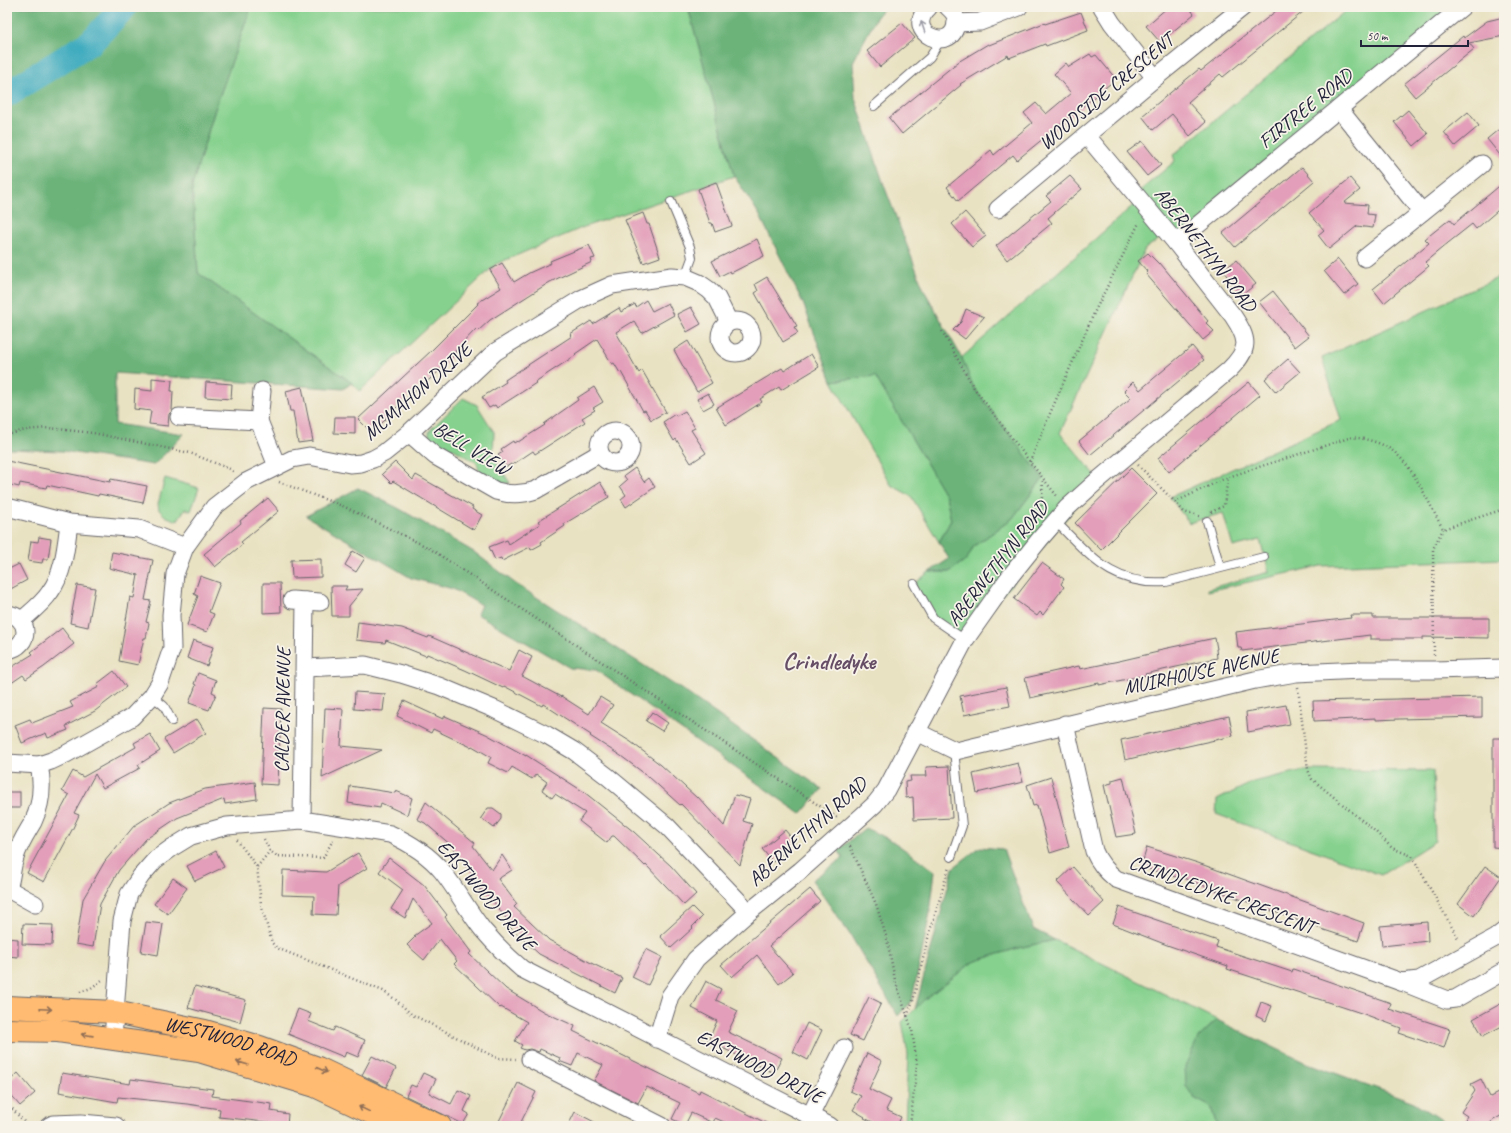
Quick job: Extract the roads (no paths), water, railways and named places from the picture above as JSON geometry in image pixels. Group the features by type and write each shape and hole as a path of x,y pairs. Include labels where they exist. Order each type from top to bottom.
{"main road":[{"name":"WESTWOOD ROAD","path":"7,1007 115,1012 205,1030 260,1047 318,1068 440,1126"},
{"name":"WESTWOOD ROAD","path":"7,1030 58,1031 199,1050 315,1086 399,1126"}],"street":[{"path":"929,7 922,16 922,27 929,36 941,39 952,34 955,29 956,23 954,12 948,7"},
{"path":"956,23 980,22 1019,7"},
{"path":"1102,7 1112,23 1155,78"},
{"name":"WOODSIDE CRESCENT","path":"998,208 1242,7"},
{"name":"FIRTREE ROAD","path":"1176,243 1462,7"},
{"path":"1339,109 1422,212"},
{"name":"ABERNETHYN ROAD","path":"657,1039 670,996 696,959 749,912 800,871 848,829 875,804 886,790 965,640 1008,579 1055,521 1067,508 1127,455 1239,360 1244,348 1245,338 1242,329 1176,243 1087,136"},
{"path":"1365,258 1482,164"},
{"name":"MCMAHON DRIVE","path":"7,763 38,765 51,761 132,718 152,696 160,682 172,648 171,615 175,574 185,547 214,507 253,479 292,459 308,456 350,464 362,463 373,459 384,453 409,433 495,352 581,299 612,285 672,276 685,277 699,283 717,298 729,322"},
{"path":"262,391 259,421 277,466"},
{"path":"179,417 259,421"},
{"name":"BELL VIEW","path":"409,433 435,456 496,491 507,494 526,494 536,490 600,453"},
{"path":"7,507 69,523 139,530 185,547"},
{"path":"7,650 17,647 22,643 25,632 14,618 50,593 57,579 64,559 69,523"},
{"name":"CALDER AVENUE","path":"302,820 306,601"},
{"path":"305,668 365,665 401,674 439,686 494,709 547,735 574,751 607,776 667,826 749,912"},
{"name":"MUIRHOUSE AVENUE","path":"954,750 956,751 1255,680 1296,673 1362,670 1504,668"},
{"name":"CRINDLEDYKE CRESCENT","path":"1065,724 1094,851 1098,861 1106,872 1128,885 1401,982 1447,1000 1455,999 1504,971"},
{"path":"916,731 954,750"},
{"path":"35,904 7,890 11,883 14,859 21,841 33,821 41,800 42,780 38,765"},
{"name":"EASTWOOD DRIVE","path":"113,1038 122,921 129,894 140,876 155,860 190,836 227,826 302,820 390,834 403,840 418,849 442,871 483,930 502,951 522,969 830,1126"},
{"name":"CRINDLEDYKE CRESCENT","path":"1401,982 1419,980 1504,931"},
{"path":"810,1116 844,1048"},
{"path":"530,1059 662,1126"},
{"path":"49,1126 53,1124 82,1122 116,1126"}],"lane":[{"path":"874,106 930,57 941,39"},
{"path":"671,202 690,247 692,258 685,277"},
{"path":"1205,517 1220,568"},
{"path":"1055,521 1106,569 1118,576 1150,583 1166,582 1264,557"},
{"path":"914,584 933,618 965,640"},
{"path":"152,696 164,706 172,721"},
{"path":"951,857 962,826 954,750"}],"waterway":[{"path":"7,94 91,42 124,7"}],"district":[{"name":"Crindledyke","path":"829,661"}]}
